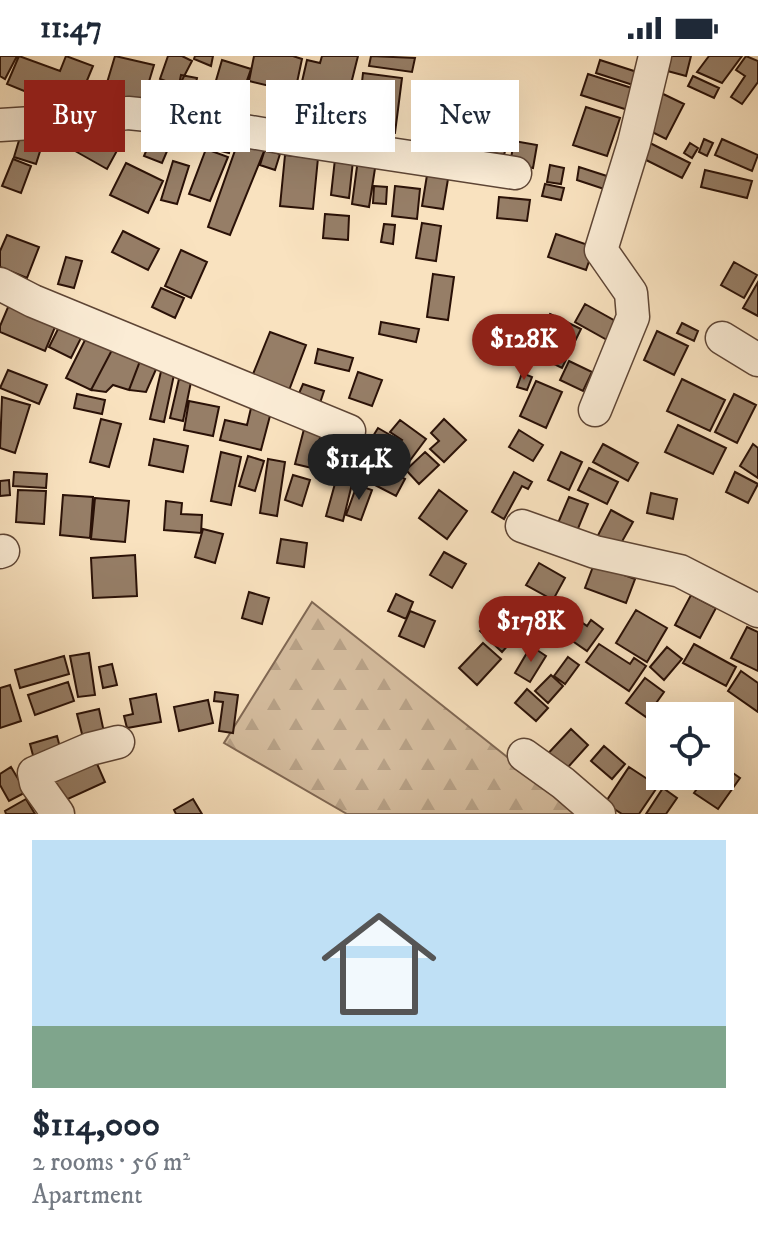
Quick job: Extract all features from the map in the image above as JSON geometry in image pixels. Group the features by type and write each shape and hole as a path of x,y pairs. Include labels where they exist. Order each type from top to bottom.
{"street":[{"path":"595,410 633,317 631,293 601,250 634,143 655,56"},
{"path":"0,125 128,113 515,173"},
{"path":"0,284 62,314 349,431"},
{"path":"722,338 758,360"},
{"path":"522,526 595,552 680,571 758,611"},
{"path":"58,814 36,783 34,773 90,749 118,742"},
{"path":"524,755 599,814"}],"green space":[{"path":"312,602 579,814 347,814 224,743"}],"building":[{"path":"0,56 17,56 5,79 0,76"},
{"path":"19,56 60,71 66,56 93,66 87,80 24,80 24,91 7,84"},
{"path":"115,56 154,65 149,80 141,80 141,108 125,103 125,80 108,80"},
{"path":"168,56 182,56 192,61 182,80 160,79"},
{"path":"195,56 213,56 211,66 194,59"},
{"path":"254,56 293,56 302,59 298,80 266,80 266,85 249,80"},
{"path":"322,56 358,56 352,80 302,80 307,60 320,63"},
{"path":"371,56 415,58 412,72 369,66"},
{"path":"663,56 691,56 686,76 660,69"},
{"path":"709,56 742,56 722,83 697,72"},
{"path":"746,56 758,61 758,82 742,104 731,97 745,76 736,70"},
{"path":"222,60 251,69 247,80 216,80"},
{"path":"600,60 637,72 633,85 596,73"},
{"path":"363,73 402,78 395,133 395,80 362,80"},
{"path":"588,74 641,91 634,112 581,95"},
{"path":"181,75 197,78 197,80 180,80"},
{"path":"693,76 719,88 714,98 688,86"},
{"path":"659,92 684,104 666,139 642,127"},
{"path":"586,107 620,118 607,156 573,145"},
{"path":"20,137 24,138 24,152 40,152 36,164 14,157"},
{"path":"704,139 713,143 707,156 699,152"},
{"path":"722,139 758,155 752,171 715,155"},
{"path":"519,142 537,145 533,168 510,164 512,152 519,152"},
{"path":"648,142 690,163 682,178 640,157"},
{"path":"690,143 698,148 692,158 684,153"},
{"path":"250,145 265,149 230,235 208,227 234,152 250,152"},
{"path":"265,149 266,152 280,154 275,170 260,165"},
{"path":"77,152 116,152 107,169"},
{"path":"146,152 167,152 162,163 144,156"},
{"path":"205,152 228,157 210,201 189,194"},
{"path":"285,155 318,158 313,209 280,206"},
{"path":"13,159 31,166 21,193 2,186"},
{"path":"335,159 353,161 349,198 331,195"},
{"path":"358,159 376,162 369,207 352,204"},
{"path":"173,161 189,166 177,204 161,200"},
{"path":"126,163 163,181 148,213 110,195"},
{"path":"550,165 564,168 561,184 547,182"},
{"path":"579,167 613,178 610,191 577,180"},
{"path":"428,169 449,173 443,209 422,206"},
{"path":"705,170 752,181 747,198 701,187"},
{"path":"545,184 564,188 561,200 542,196"},
{"path":"374,186 387,187 386,204 373,203"},
{"path":"395,186 420,189 417,219 392,216"},
{"path":"499,197 530,200 527,221 497,218"},
{"path":"325,214 349,216 348,240 323,238"},
{"path":"422,223 441,226 436,261 416,258"},
{"path":"384,224 395,225 393,244 381,242"},
{"path":"123,231 159,249 148,270 112,252"},
{"path":"556,234 594,247 586,270 548,257"},
{"path":"7,235 39,247 27,278 0,267 0,251"},
{"path":"181,250 207,262 191,298 165,286"},
{"path":"66,257 82,261 74,288 58,284"},
{"path":"734,262 757,275 744,298 721,285"},
{"path":"433,274 454,277 448,320 427,317"},
{"path":"758,282 758,316 743,308"},
{"path":"161,288 184,298 175,318 152,307"},
{"path":"11,300 58,320 45,351 0,332"},
{"path":"585,304 626,327 616,345 575,322"},
{"path":"550,314 581,329 562,368 546,360 554,343 539,335"},
{"path":"381,322 419,329 416,342 379,334"},
{"path":"61,323 83,334 71,358 49,347"},
{"path":"682,323 698,331 694,341 677,333"},
{"path":"657,331 688,346 674,375 644,360"},
{"path":"270,332 306,345 288,393 251,379"},
{"path":"86,338 112,350 91,390 66,378"},
{"path":"318,349 353,358 349,371 315,363"},
{"path":"112,350 140,361 129,390 113,385 106,392 91,390"},
{"path":"140,361 157,367 146,392 129,390"},
{"path":"569,361 592,372 583,391 560,380"},
{"path":"162,367 175,370 164,422 150,419"},
{"path":"8,370 47,385 39,404 0,388"},
{"path":"358,372 382,380 372,406 349,398"},
{"path":"522,373 532,377 527,390 517,387"},
{"path":"179,379 191,382 183,421 170,418"},
{"path":"682,379 725,400 710,431 667,411"},
{"path":"536,381 562,392 546,428 520,416"},
{"path":"303,384 324,391 319,406 297,398"},
{"path":"77,394 105,400 102,414 74,408"},
{"path":"734,394 756,405 737,443 715,432"},
{"path":"2,397 30,405 15,453 0,448"},
{"path":"189,401 219,407 213,436 184,430"},
{"path":"251,408 271,412 261,450 220,440 225,420 247,425"},
{"path":"101,419 121,424 109,467 90,462"},
{"path":"444,419 466,440 444,462 430,449 439,441 431,433"},
{"path":"400,420 426,439 402,471 387,460 402,440 390,432"},
{"path":"678,425 726,448 713,474 665,452"},
{"path":"378,428 397,439 385,457 367,446"},
{"path":"304,429 321,434 312,468 295,464"},
{"path":"519,430 543,445 533,461 509,447"},
{"path":"154,439 188,446 183,472 149,465"},
{"path":"603,444 638,463 628,481 593,462"},
{"path":"753,444 758,448 758,478 740,466"},
{"path":"325,451 354,461 348,479 319,469"},
{"path":"221,452 241,457 231,505 211,501"},
{"path":"425,452 439,465 419,484 406,470"},
{"path":"561,452 582,462 569,490 548,480"},
{"path":"248,456 264,461 255,491 239,486"},
{"path":"268,459 285,462 277,516 260,513"},
{"path":"382,467 405,479 396,496 373,484"},
{"path":"589,468 618,482 607,504 578,490"},
{"path":"14,472 47,474 46,488 13,486"},
{"path":"514,472 532,482 528,489 522,486 504,519 492,512"},
{"path":"735,472 758,484 748,503 726,492"},
{"path":"293,475 310,480 302,506 285,500"},
{"path":"9,480 10,495 0,496 0,481"},
{"path":"336,480 352,484 343,521 326,516"},
{"path":"357,485 372,490 361,520 346,515"},
{"path":"18,490 46,491 44,524 16,522"},
{"path":"439,490 467,511 447,539 419,518"},
{"path":"651,493 677,499 673,519 647,513"},
{"path":"63,495 93,497 90,538 60,535"},
{"path":"569,497 588,504 577,531 558,523"},
{"path":"95,498 129,501 125,542 91,539"},
{"path":"166,501 182,503 181,514 202,515 201,533 164,530"},
{"path":"611,510 633,522 615,554 594,543"},
{"path":"203,529 223,534 215,563 195,557"},
{"path":"281,539 307,543 304,567 277,563"},
{"path":"444,552 466,564 452,588 430,575"},
{"path":"135,555 137,596 93,598 91,558"},
{"path":"539,563 565,578 553,600 526,585"},
{"path":"594,564 635,579 626,603 585,588"},
{"path":"249,592 269,598 262,624 242,618"},
{"path":"396,594 413,602 406,619 388,611"},
{"path":"691,595 716,608 700,638 675,625"},
{"path":"518,605 541,621 531,635 508,619"},
{"path":"636,610 667,628 647,662 616,643"},
{"path":"410,611 435,621 424,647 399,636"},
{"path":"496,614 518,634 502,652 480,631"},
{"path":"573,616 587,626 591,620 603,629 587,651 561,633"},
{"path":"747,627 758,632 758,671 731,658"},
{"path":"483,643 501,659 477,685 459,668"},
{"path":"599,644 630,664 634,658 646,666 629,691 586,662"},
{"path":"694,644 736,667 726,686 683,663"},
{"path":"531,646 546,656 530,682 515,673"},
{"path":"667,647 682,659 664,680 650,667"},
{"path":"89,653 95,695 78,697 70,656"},
{"path":"64,656 69,674 20,688 15,670"},
{"path":"568,657 579,665 565,684 554,676"},
{"path":"112,664 117,685 103,688 99,667"},
{"path":"741,671 758,683 758,712 728,691"},
{"path":"551,675 563,686 548,703 535,691"},
{"path":"645,678 664,692 657,702 646,702 646,717 626,703"},
{"path":"68,682 74,701 35,715 28,695"},
{"path":"10,685 21,721 0,728 0,688"},
{"path":"527,689 548,708 536,721 515,703"},
{"path":"215,692 238,695 233,733 219,731 223,702 214,701"},
{"path":"156,694 161,722 127,728 124,716 133,714 130,699"},
{"path":"208,700 213,723 179,731 174,707"},
{"path":"99,709 105,737 84,742 77,714"},
{"path":"571,729 588,745 560,776 542,760"},
{"path":"57,736 62,755 35,763 30,744"},
{"path":"604,746 625,764 612,779 591,761"},
{"path":"94,757 105,782 57,804 46,779"},
{"path":"11,767 26,792 9,801 0,785 0,774"},
{"path":"629,767 646,778 646,790 655,790 639,814 622,814 605,803"},
{"path":"662,790 677,798 666,814 646,814"},
{"path":"696,790 731,790 718,809 694,793"},
{"path":"26,799 35,814 6,814 5,811"},
{"path":"193,799 202,814 176,814 174,810"}]}
